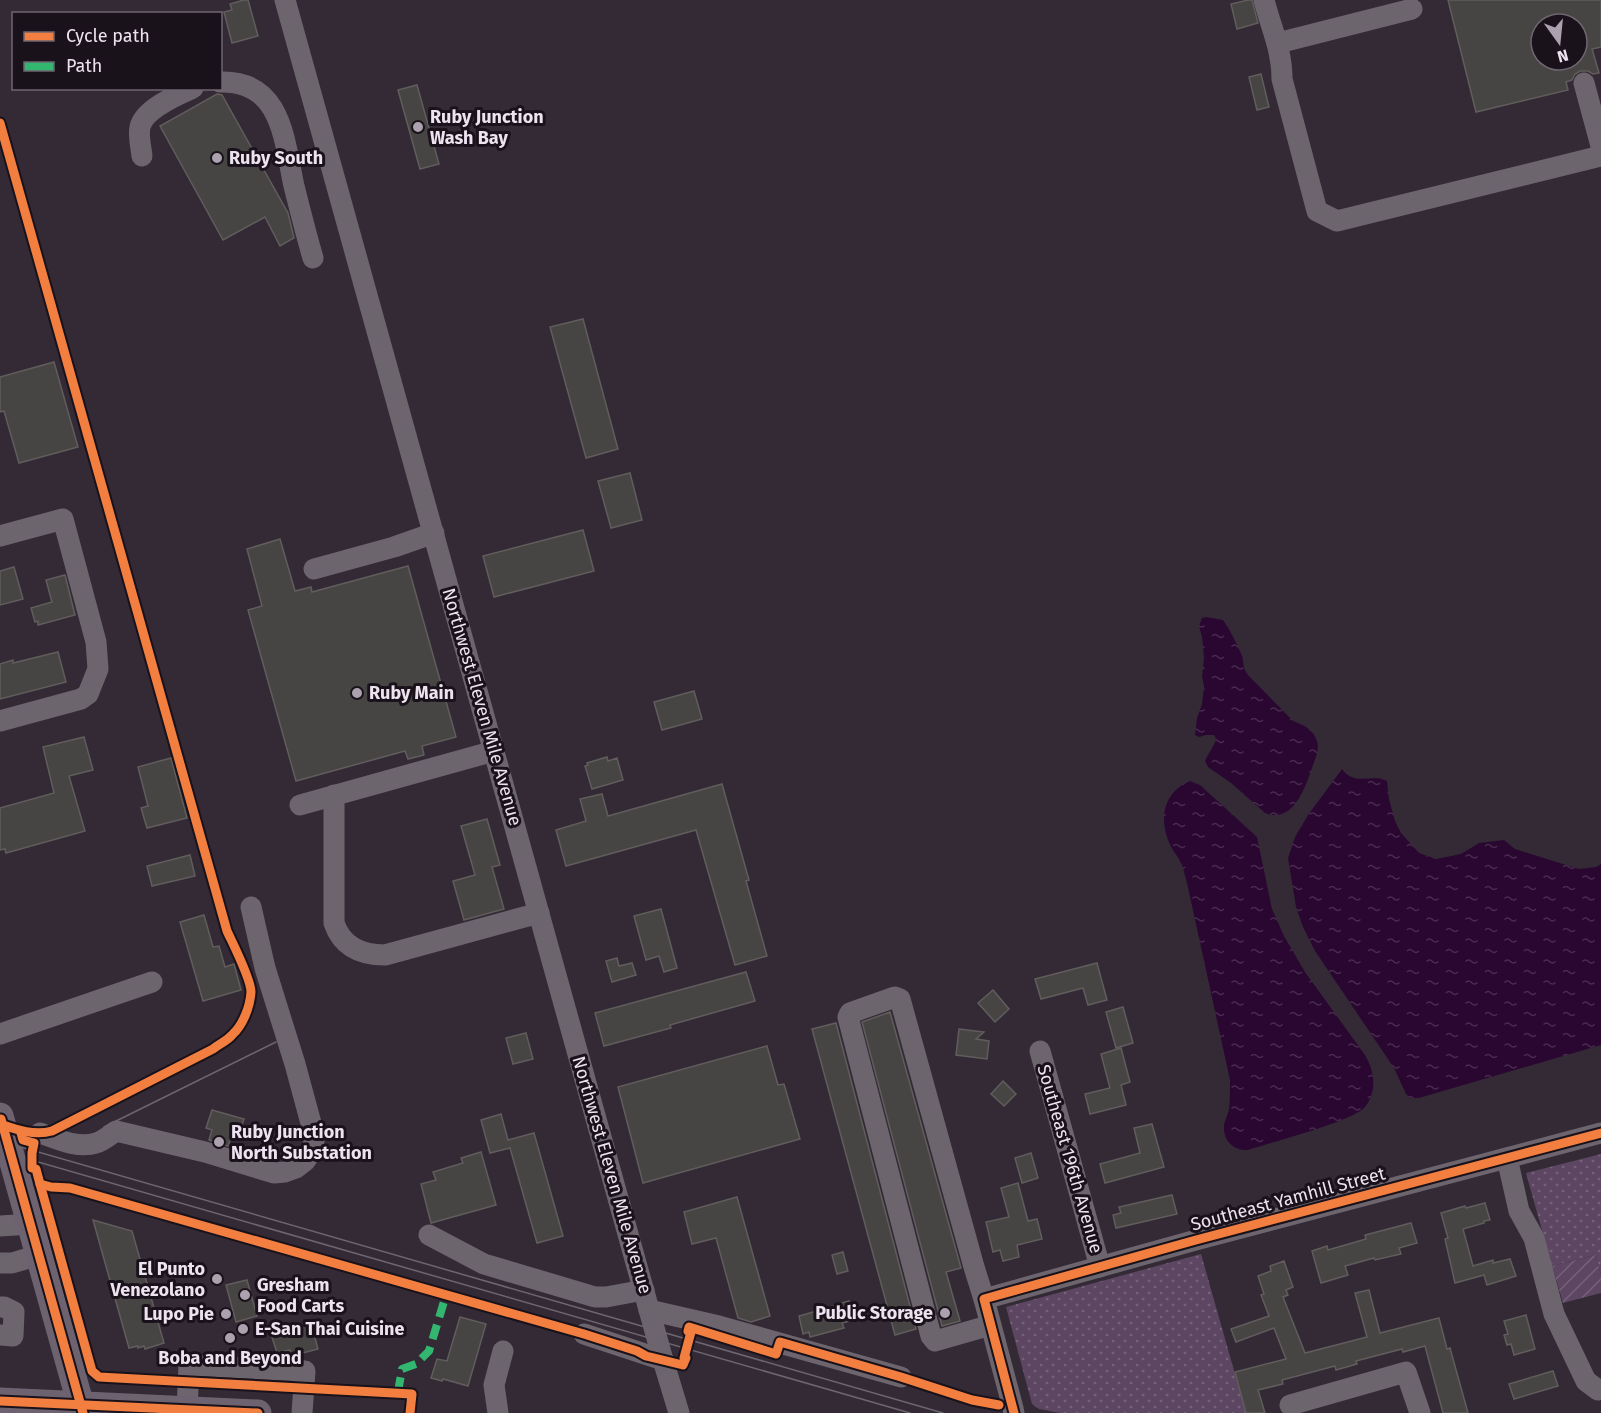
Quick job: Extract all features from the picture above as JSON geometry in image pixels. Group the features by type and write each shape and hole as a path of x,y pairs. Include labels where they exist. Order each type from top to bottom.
{"main road":[{"path":"1,1120 82,1409"},
{"path":"0,1401 82,1409 258,1413"}],"street":[{"name":"Northwest Eleven Mile Avenue","path":"285,0 679,1413"},
{"path":"1264,0 1278,43 1282,62 1282,79 1317,211 1337,221 1601,156"},
{"path":"1278,43 1412,9"},
{"path":"222,82 237,82 253,87 273,108 281,126 313,258"},
{"path":"1584,83 1601,146"},
{"path":"142,156 140,126 144,118 157,107 189,90"},
{"path":"0,536 63,519 96,642 98,669 88,694 81,699 0,721"},
{"path":"314,569 394,547 434,533"},
{"path":"300,805 494,751"},
{"path":"334,795 334,922 337,932 347,944 361,952 385,955 539,913"},
{"path":"1,1120 20,1130 86,1145 102,1141 116,1131 205,1152 274,1173 290,1171 305,1161 313,1148 314,1135 265,968 250,908"},
{"path":"0,1034 152,982"},
{"path":"991,1326 935,1341 932,1339 848,1017 850,1013 895,998 900,999 984,1299 1014,1413"},
{"name":"Southeast 196th Avenue","path":"1040,1051 1100,1267"},
{"path":"40,1133 52,1131 64,1125"},
{"name":"Southeast Yamhill Street","path":"984,1299 1601,1133"},
{"path":"1507,1158 1520,1211 1534,1238 1554,1314 1586,1382 1600,1394"},
{"path":"0,1226 30,1224"},
{"path":"429,1235 484,1264 595,1297 644,1290"},
{"path":"0,1263 12,1263 39,1255"},
{"path":"0,1307 14,1312 15,1321 14,1336 0,1335"},
{"path":"649,1310 719,1326 902,1377"},
{"path":"584,1334 663,1360"},
{"path":"498,1413 494,1385 503,1351"},
{"path":"187,1410 189,1365 305,1371 302,1413"},
{"path":"1290,1403 1406,1372 1420,1413"}],"shaded area":[{"path":"1601,1154 1601,1275 1595,1255 1552,1266 1526,1173"},
{"path":"1201,1254 1246,1413 1060,1413 1039,1409 1032,1404 1006,1307"},
{"path":"1595,1255 1601,1275 1601,1293 1563,1303 1552,1266"}],"water":[{"path":"1202,618 1223,620 1238,647 1248,675 1293,721 1311,730 1317,741 1317,754 1306,785 1296,802 1283,813 1275,815 1265,813 1231,783 1208,767 1205,761 1216,739 1214,735 1199,737 1195,735 1204,686 1202,676 1204,658 1199,626"},
{"path":"1342,769 1358,779 1376,778 1387,781 1395,821 1401,833 1419,853 1436,859 1461,854 1479,843 1504,840 1515,849 1579,869 1596,867 1601,864 1601,1045 1419,1098 1410,1098 1406,1094 1394,1068 1315,951 1296,907 1288,858 1295,837 1308,815"},
{"path":"1190,781 1200,785 1257,837 1272,909 1284,936 1305,972 1365,1055 1371,1067 1372,1094 1365,1107 1358,1113 1329,1125 1248,1150 1234,1147 1224,1132 1229,1109 1230,1080 1187,883 1182,865 1165,831 1166,805 1175,791"}],"building":[{"path":"248,0 258,36 232,43 224,12 232,10 230,4"},
{"path":"1252,0 1258,23 1237,29 1231,4"},
{"path":"1448,0 1601,0 1601,47 1592,49 1599,73 1593,74 1589,72 1589,12 1529,12 1529,72 1578,72 1572,80 1566,82 1568,90 1476,112"},
{"path":"1261,74 1269,107 1257,110 1249,77"},
{"name":"Ruby Junction Wash Bay","path":"417,85 439,164 420,169 398,90"},
{"name":"Ruby South","path":"217,94 222,95 288,213 294,238 280,246 265,217 223,240 160,126"},
{"path":"583,319 618,449 586,458 550,327"},
{"path":"54,362 78,447 19,463 4,411 0,412 0,377"},
{"path":"630,473 642,520 611,528 598,481"},
{"path":"583,530 594,571 494,597 483,556"},
{"name":"Ruby Main","path":"280,539 295,591 311,587 312,592 408,566 456,737 422,746 424,755 408,759 405,751 296,781 248,610 262,606 247,549"},
{"path":"14,567 23,599 0,605 0,571"},
{"path":"65,575 75,615 38,625 31,608 52,602 46,580"},
{"path":"58,652 66,682 0,699 0,664"},
{"path":"694,691 702,719 662,730 654,702"},
{"path":"84,737 93,770 69,776 85,831 6,853 5,849 0,850 0,808 54,793 43,747"},
{"path":"607,757 608,761 617,758 623,780 592,789 585,766 588,765 587,763"},
{"path":"171,758 187,818 147,828 141,808 148,806 138,767"},
{"path":"722,784 749,880 746,881 767,956 735,965 696,830 566,866 556,830 586,821 580,799 602,794 608,816"},
{"path":"487,819 500,865 492,867 504,909 464,920 453,881 475,875 461,826"},
{"path":"190,855 195,876 152,886 147,866"},
{"path":"661,909 677,968 664,972 659,956 646,960 634,916"},
{"path":"204,915 213,947 219,946 225,967 234,964 241,990 203,1001 180,922"},
{"path":"617,958 619,966 632,963 636,975 612,982 606,961"},
{"path":"1097,963 1107,1000 1088,1005 1083,988 1041,999 1035,979"},
{"path":"746,972 755,1001 670,1025 671,1028 604,1046 595,1013"},
{"path":"993,990 1009,1009 995,1022 978,1003"},
{"path":"1123,1007 1133,1043 1116,1048 1106,1012"},
{"path":"890,1012 961,1268 946,1272 960,1321 942,1326 862,1022"},
{"path":"836,1023 916,1329 895,1335 812,1029"},
{"path":"959,1029 984,1032 976,1039 989,1041 987,1059 956,1055"},
{"path":"526,1033 533,1059 513,1064 506,1038"},
{"path":"767,1046 778,1085 784,1084 800,1139 643,1183 618,1087"},
{"path":"1121,1048 1130,1082 1121,1085 1126,1105 1090,1114 1085,1094 1110,1088 1101,1054"},
{"path":"1003,1081 1016,1094 1004,1106 991,1094"},
{"path":"212,1110 244,1119 238,1137 232,1135 228,1146 209,1140 212,1130 206,1128"},
{"path":"501,1114 508,1140 534,1133 563,1236 537,1243 510,1148 490,1153 481,1120"},
{"path":"1152,1124 1164,1167 1105,1183 1100,1164 1140,1153 1134,1128"},
{"path":"481,1152 496,1205 431,1223 421,1184 436,1180 433,1172 463,1163 461,1158"},
{"path":"1031,1153 1038,1178 1022,1183 1015,1158"},
{"path":"1018,1183 1028,1221 1037,1219 1042,1239 1017,1245 1019,1257 1003,1261 1000,1250 993,1252 986,1222 1009,1217 1001,1188"},
{"path":"1172,1195 1177,1214 1116,1228 1113,1215 1121,1213 1119,1207"},
{"path":"737,1197 770,1316 751,1322 738,1318 716,1238 692,1244 684,1212"},
{"path":"1485,1203 1490,1220 1463,1229 1473,1266 1493,1260 1493,1263 1510,1259 1516,1276 1487,1285 1484,1275 1455,1283 1445,1239 1448,1238 1441,1213"},
{"path":"93,1220 132,1231 164,1343 145,1349 144,1346 129,1348"},
{"path":"1411,1223 1417,1243 1399,1248 1401,1254 1345,1266 1348,1275 1321,1283 1312,1251 1327,1246 1328,1250 1366,1239 1365,1235"},
{"path":"843,1252 848,1271 837,1274 832,1255"},
{"path":"1284,1261 1293,1287 1286,1290 1288,1295 1283,1297 1305,1353 1367,1337 1355,1293 1369,1290 1380,1333 1439,1318 1468,1413 1443,1413 1425,1346 1403,1352 1402,1349 1356,1361 1357,1364 1336,1370 1335,1366 1282,1380 1283,1384 1258,1390 1265,1413 1246,1413 1235,1372 1286,1359 1274,1328 1236,1342 1231,1329 1269,1316 1261,1295 1264,1294 1258,1276 1271,1271 1270,1266"},
{"path":"247,1280 257,1316 236,1322 226,1285"},
{"path":"849,1301 854,1320 842,1323 844,1328 810,1337 809,1332 803,1334 799,1316"},
{"path":"1526,1315 1535,1349 1514,1355 1511,1344 1507,1345 1504,1335 1508,1334 1504,1321"},
{"path":"460,1317 486,1324 468,1386 431,1378 437,1359 447,1361"},
{"path":"311,1323 318,1349 291,1356 290,1350 277,1353 271,1334"},
{"path":"1553,1371 1558,1386 1514,1399 1509,1384"}],"tram line":[{"path":"104,1127 276,1042"},
{"path":"0,1141 943,1413"},
{"path":"0,1151 910,1413"}],"marked path":[{"path":"398,1392 402,1369 416,1364 429,1351 446,1295"}],"cycle path":[{"path":"0,123 227,931 245,970 251,992 243,1021 230,1037 213,1049 52,1131 33,1133 0,1124"},
{"path":"1,1119 83,1413"},
{"path":"21,1133 23,1140 34,1143 32,1168 36,1169 40,1184 70,1188 584,1334 646,1356 683,1365 691,1332 688,1331 689,1327 776,1354 780,1342 972,1400 999,1405"},
{"path":"1014,1413 984,1299 1196,1240 1601,1133"},
{"path":"40,1184 92,1371 99,1377 412,1394 410,1413"},
{"path":"0,1401 258,1413"}],"place":[{"name":"Ruby Junction Wash Bay","path":"418,127"},
{"name":"Ruby South","path":"217,158"},
{"name":"Ruby Main","path":"357,693"},
{"name":"Ruby Junction North Substation","path":"219,1142"},
{"name":"El Punto Venezolano","path":"217,1279"},
{"name":"Gresham Food Carts","path":"245,1295"},
{"name":"Public Storage","path":"945,1313"},
{"name":"Lupo Pie","path":"226,1314"},
{"name":"E-San Thai Cuisine","path":"243,1329"},
{"name":"Boba and Beyond","path":"230,1338"}]}
